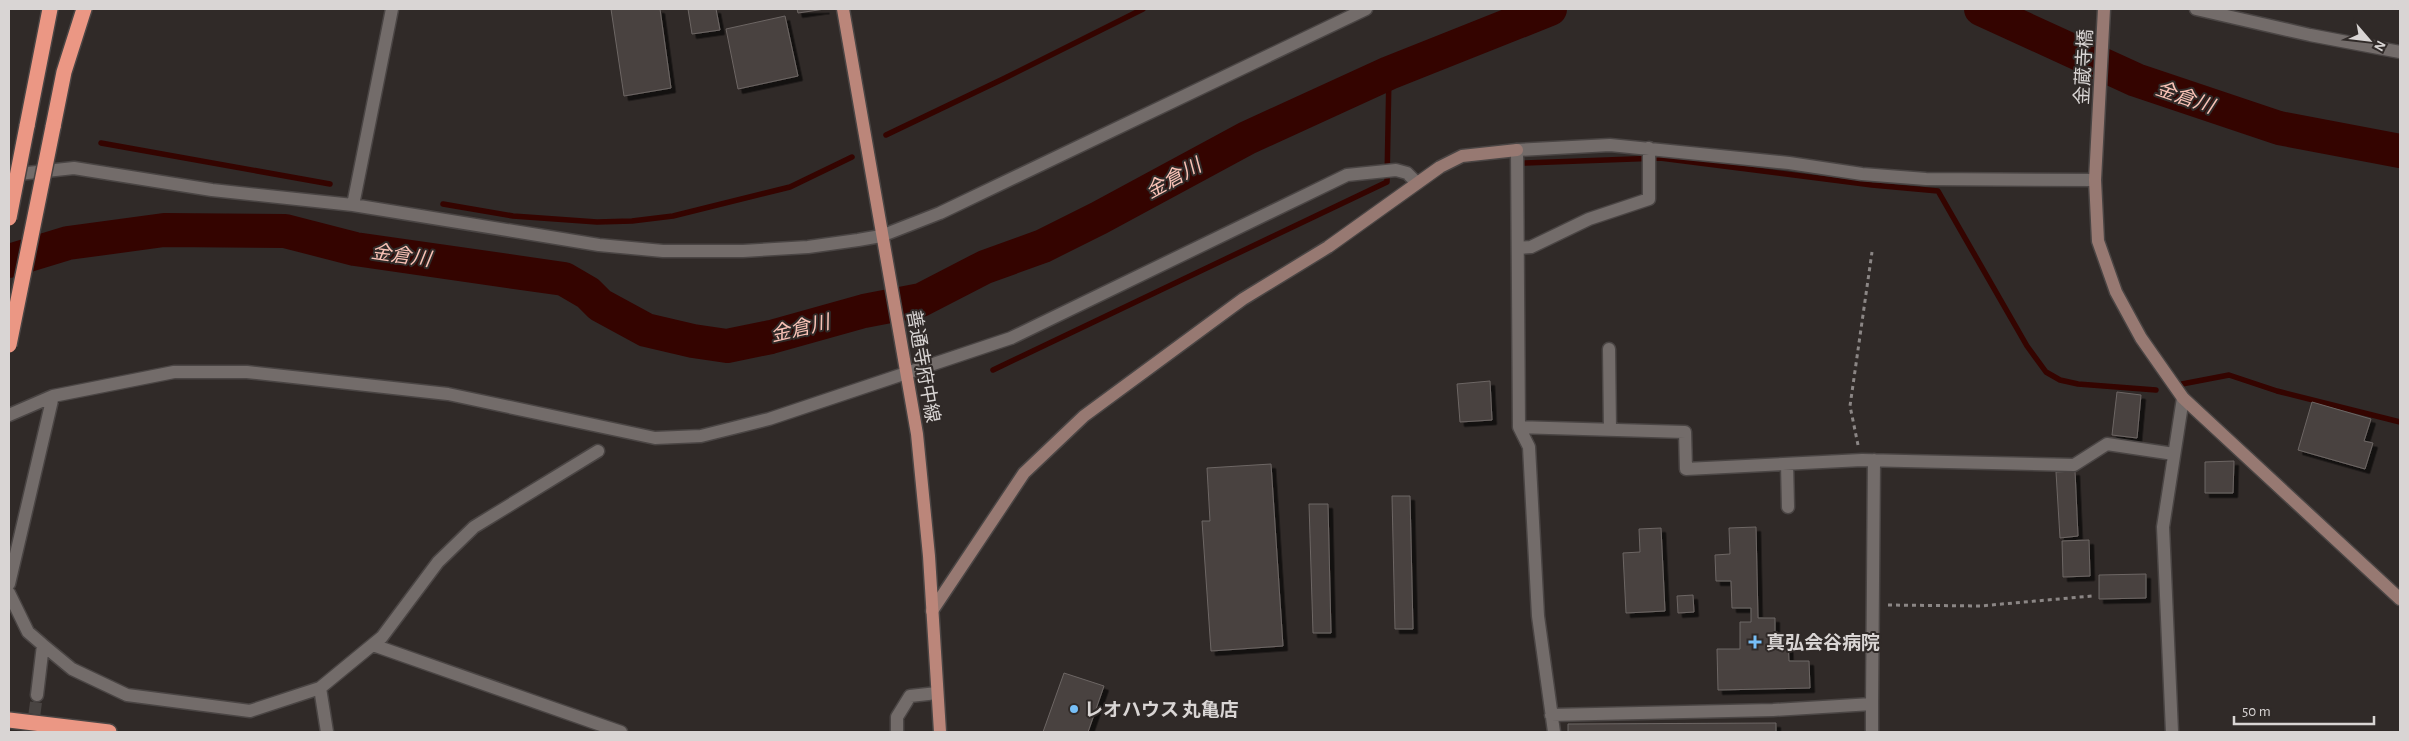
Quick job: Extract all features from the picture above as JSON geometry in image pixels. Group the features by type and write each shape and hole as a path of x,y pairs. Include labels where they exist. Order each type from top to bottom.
{"highway":[{"path":"9,218 50,9"},
{"path":"9,345 64,72 84,9"},
{"path":"9,720 109,732"}],"main road":[{"name":"善通寺府中線","path":"844,9 881,236 906,372 923,490 940,732"}],"street":[{"path":"353,205 392,9"},
{"path":"9,175 74,168 212,190 353,205 599,245 663,251 743,252 808,247 881,236 940,213 1366,9"},
{"name":"金蔵寺橋","path":"2104,9 2095,180 2098,241 2116,292 2141,338 2183,398 2400,599"},
{"path":"2196,9 2310,35 2400,52"},
{"path":"932,611 1024,473 1084,416 1243,299 1328,247 1416,183 1462,156 1517,150 1610,145 1789,163 1862,174 1926,179 2095,180"},
{"path":"1518,248 1531,248 1589,219 1648,199 1649,149"},
{"path":"1517,150 1519,427 1529,447 1538,616 1554,732"},
{"path":"9,415 53,396 174,372 247,372 448,394 655,438 701,436 769,419 1011,338 1347,175 1389,170 1407,173 1416,183"},
{"path":"1609,349 1610,430"},
{"path":"9,584 53,396"},
{"path":"2172,732 2163,526 2183,398"},
{"path":"1519,427 1685,432 1686,469 1868,460 2074,465 2107,444 2174,454"},
{"path":"9,594 28,632 72,669 127,695 250,711 320,688 382,637 438,562 474,527 598,451"},
{"path":"1868,460 1873,605 1872,732"},
{"path":"1787,464 1788,507"},
{"path":"37,695 43,645"},
{"path":"373,645 621,732"},
{"path":"320,688 327,732"},
{"path":"897,732 897,717 910,696 937,693"},
{"path":"1551,715 1773,710 1872,704"}],"path":[{"path":"1868,460 1850,406 1872,252"},
{"path":"1873,605 1980,606 2092,596"}],"building":[{"path":"611,9 660,9 671,88 624,96"},
{"path":"688,9 716,9 720,30 692,34"},
{"path":"797,9 825,9 798,13"},
{"path":"785,16 798,76 738,89 726,29"},
{"path":"1490,381 1492,420 1460,422 1457,384"},
{"path":"2117,392 2141,395 2137,438 2112,435"},
{"path":"2312,402 2371,419 2364,441 2373,443 2365,469 2298,450"},
{"path":"2234,461 2233,493 2205,493 2205,462"},
{"path":"1271,464 1283,646 1211,651 1202,521 1210,521 1207,468"},
{"path":"2075,471 2078,536 2060,538 2056,472"},
{"path":"1392,496 1410,496 1413,629 1395,629"},
{"path":"1309,504 1328,504 1331,633 1313,633"},
{"path":"1756,527 1758,618 1775,618 1775,640 1788,640 1789,661 1809,661 1810,688 1718,690 1717,649 1740,649 1740,622 1751,622 1751,608 1732,608 1731,581 1716,581 1715,555 1730,554 1729,528"},
{"path":"1661,528 1665,611 1626,613 1623,553 1640,552 1639,529"},
{"path":"2089,540 2090,576 2063,577 2062,541"},
{"path":"2146,574 2146,598 2099,599 2099,575"},
{"path":"1693,595 1694,612 1678,613 1677,596"},
{"name":"レオハウス 丸亀店","path":"1064,673 1104,686 1088,732 1043,732"},
{"path":"1776,723 1776,732 1568,732 1568,724"}],"waterway":[{"path":"886,135 1143,9"},
{"name":"金倉川","path":"9,261 68,243 164,230 285,231 355,249 564,279 588,293 600,305 646,330 693,341 727,346 771,337 864,311 921,300 985,267 1043,246 1247,138 1389,73 1550,9"},
{"name":"金倉川","path":"1981,9 2136,80 2279,128 2400,151"},
{"path":"993,370 1387,182 1389,73"},
{"path":"101,143 330,184"},
{"path":"443,204 513,216 597,222 632,221 673,216 790,187 852,157"},
{"path":"1525,163 1660,158 1872,185 1938,191 2027,346 2046,372 2060,380 2078,384 2156,390"},
{"path":"2182,384 2229,375 2277,391 2400,422"}],"tunnel":[{"path":"32,732 37,695"}],"place":[{"name":"真弘会谷病院","path":"1755,642"},
{"name":"レオハウス 丸亀店","path":"1074,709"}]}
